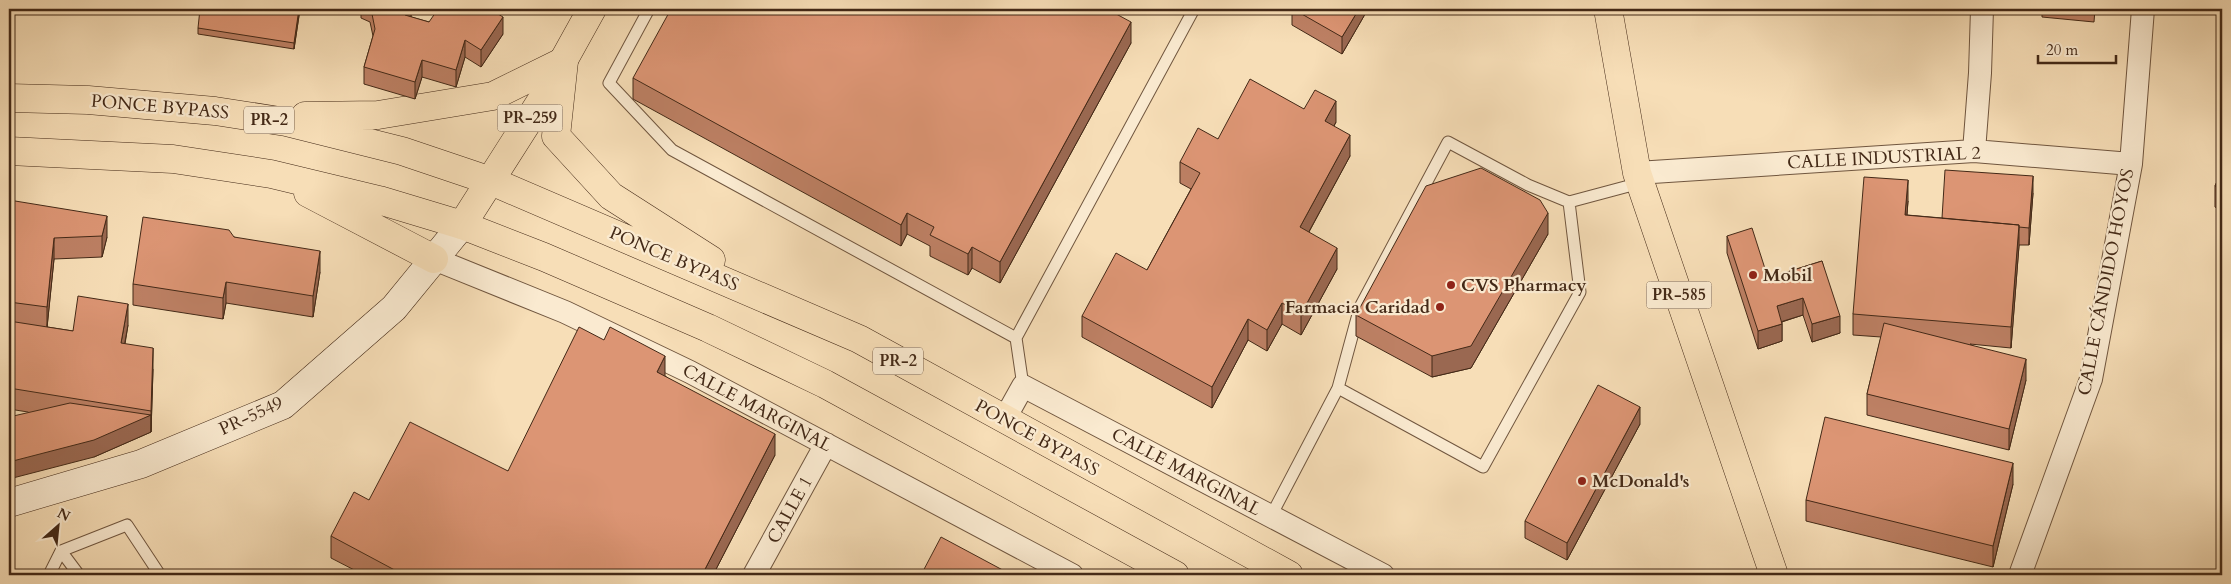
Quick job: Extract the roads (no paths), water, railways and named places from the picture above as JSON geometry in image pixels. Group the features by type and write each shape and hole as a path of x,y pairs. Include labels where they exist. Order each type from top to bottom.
{"main road":[{"name":"PR-259","path":"462,225 491,181 564,60 592,9"},
{"name":"PR-585","path":"1608,9 1638,178 1774,575"},
{"path":"247,116 378,115 493,96 564,60"},
{"path":"564,60 556,136 611,196 781,305"},
{"name":"PONCE BYPASS","path":"9,98 98,100 215,111 295,124 402,151 491,181 859,339 1289,575"},
{"path":"19,152 173,159 272,174 379,200 462,225 544,257 699,324 817,380 1175,575"},
{"path":"272,174 434,259"}],"street":[{"path":"1974,152 1980,73 1982,9"},
{"name":"CALLE CÁNDIDO HOYOS","path":"2020,575 2091,379 2130,164 2143,9"},
{"name":"CALLE INDUSTRIAL 2","path":"1638,178 1974,152 2130,164"},
{"name":"PR-5549","path":"9,503 141,464 283,405 394,308 462,225"},
{"name":"CALLE MARGINAL","path":"434,259 565,312 690,372 1072,575"},
{"path":"1004,420 1023,386"},
{"name":"CALLE MARGINAL","path":"1023,386 1383,575"},
{"name":"CALLE 1","path":"754,575 826,444"}],"lane":[{"path":"649,9 609,83 672,150 1016,338"},
{"path":"1023,386 1016,338 1194,9"},
{"path":"1271,516 1338,388 1360,308 1448,142 1528,185 1569,202 1638,178"},
{"path":"1338,388 1483,467 1580,292 1569,202"},
{"path":"49,575 61,551 127,525 160,575"},
{"path":"61,551 79,575"}],"place":[{"name":"Mobil","path":"1753,275"},
{"name":"CVS Pharmacy","path":"1451,285"},
{"name":"Farmacia Caridad","path":"1440,307"},
{"name":"McDonald's","path":"1582,481"}]}
